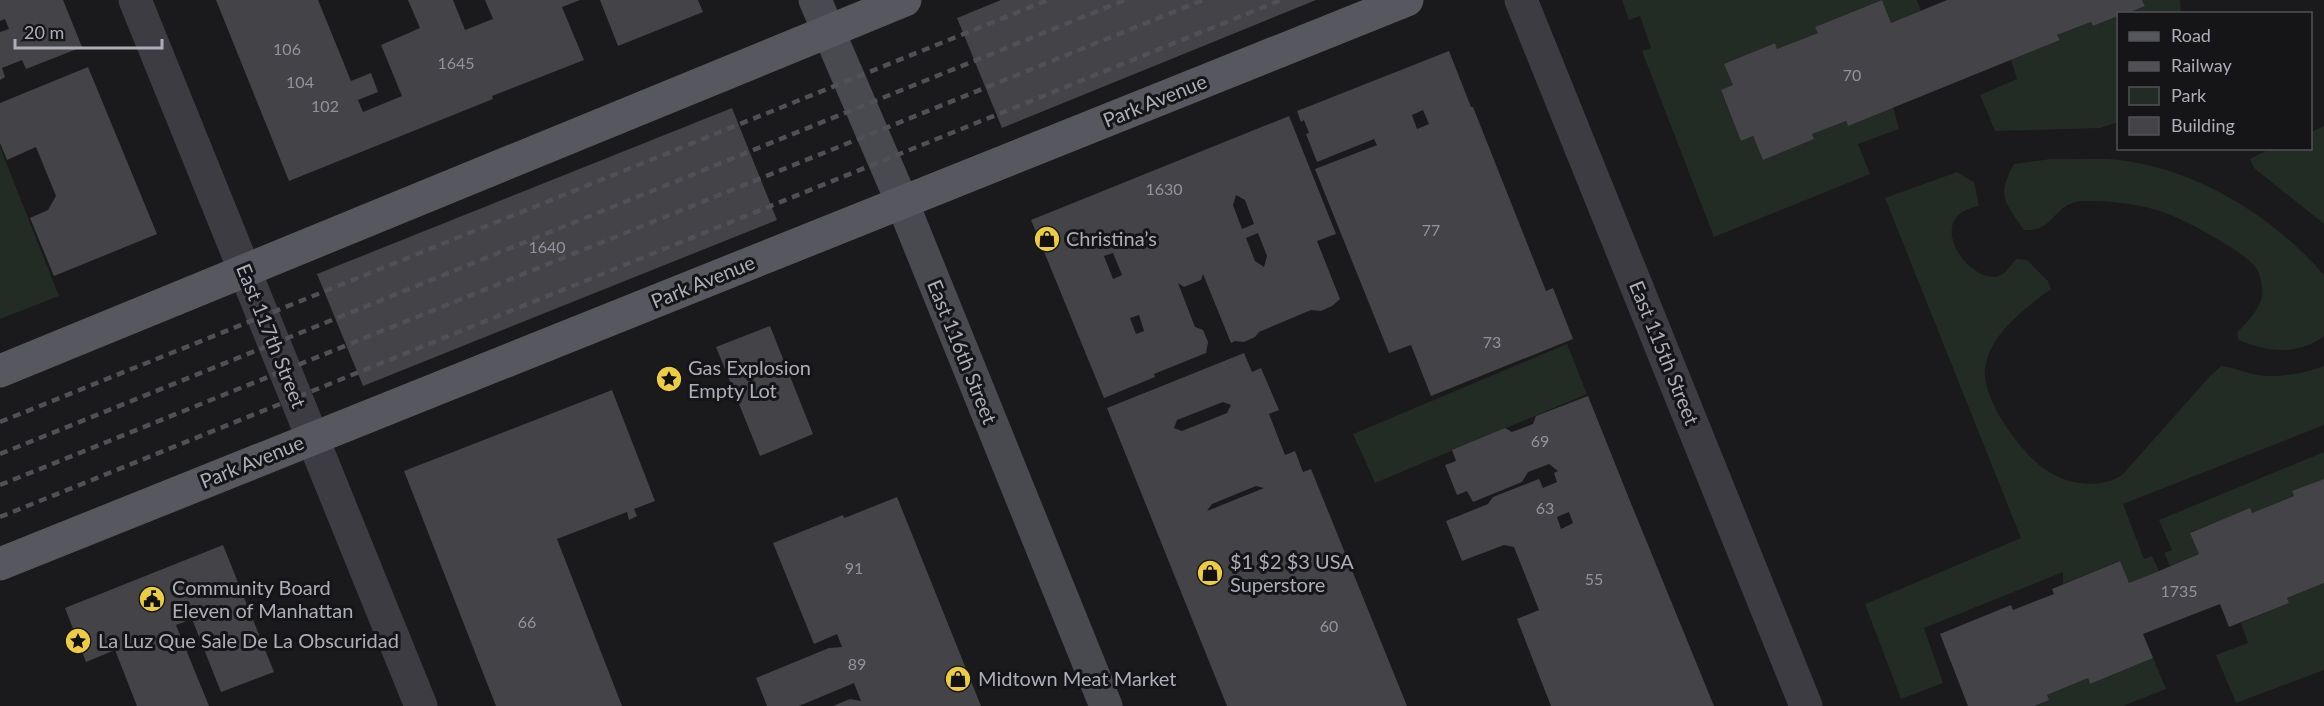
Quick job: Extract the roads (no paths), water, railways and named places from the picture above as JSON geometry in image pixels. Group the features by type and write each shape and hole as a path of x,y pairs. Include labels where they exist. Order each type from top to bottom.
{"main road":[{"path":"0,371 905,0"},
{"name":"Park Avenue","path":"0,564 1407,0"}],"street":[{"name":"East 117th Street","path":"135,0 421,706"},
{"name":"East 116th Street","path":"815,0 902,202 1106,706"},
{"name":"East 115th Street","path":"1521,0 1806,706"}],"railway":[{"path":"0,422 1048,0"},
{"path":"0,454 1125,0"},
{"path":"0,485 1203,0"},
{"path":"0,517 1281,0"}],"place":[{"name":"Christina’s","path":"1047,239"},
{"name":"Gas Explosion Empty Lot","path":"669,379"},
{"name":"$1 $2 $3 USA Superstore","path":"1210,573"},
{"name":"Community Board Eleven of Manhattan","path":"152,599"},
{"name":"La Luz Que Sale De La Obscuridad","path":"78,641"},
{"name":"Midtown Meat Market","path":"958,679"}]}
